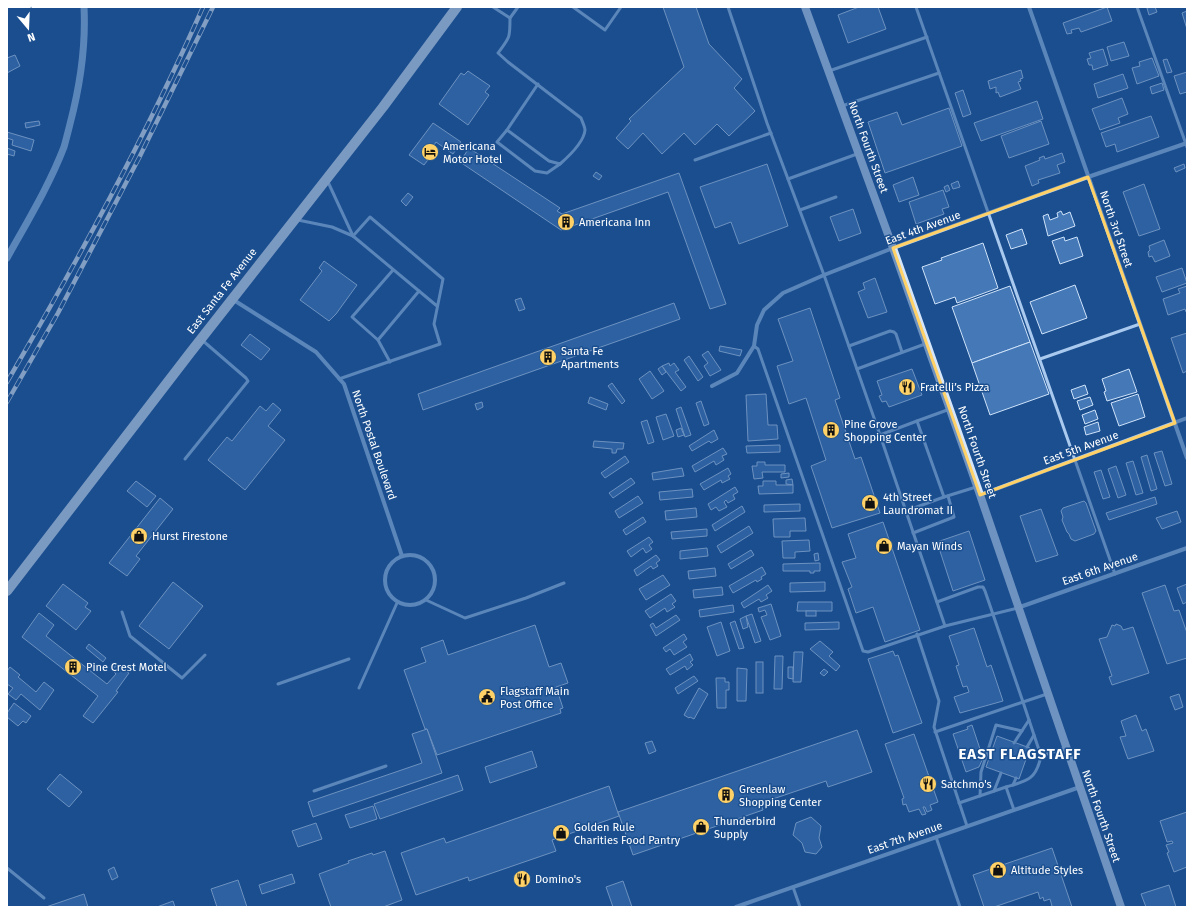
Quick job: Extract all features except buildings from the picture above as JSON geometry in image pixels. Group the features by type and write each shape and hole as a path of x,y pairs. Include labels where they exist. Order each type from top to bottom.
{"main road":[{"name":"East Santa Fe Avenue","path":"7,591 232,299 383,107 457,7"},
{"name":"North Fourth Street","path":"806,7 894,248 1020,607 1121,907"}],"street":[{"path":"7,258 50,179 64,146 74,109 80,78 85,33 84,7"},
{"name":"North 3rd Street","path":"1029,7 1187,458"},
{"name":"East 4th Avenue","path":"712,386 736,373 754,346 757,325 764,310 783,293 824,275 894,248 1088,177 1187,144"},
{"name":"North Postal Boulevard","path":"232,299 316,352 344,384 402,556"},
{"name":"East 5th Avenue","path":"980,495 1187,418"},
{"name":"East 6th Avenue","path":"1020,607 1187,548"},
{"path":"411,555 420,557 432,568 435,577 435,586 432,594 426,600 412,606 404,606 391,598 386,590 384,582 388,566 394,560 402,556 411,555"},
{"name":"East 7th Avenue","path":"736,907 1080,787"}],"lane":[{"path":"493,7 510,18"},
{"path":"518,7 510,18 509,39 498,53 538,84 581,118 585,130 581,141 570,156 547,173 535,171 496,142 507,130 538,84"},
{"path":"573,7 605,30 621,7"},
{"path":"728,7 771,133 824,275 880,434 944,626"},
{"path":"916,7 1115,574"},
{"path":"1137,7 1187,144"},
{"path":"829,71 927,37"},
{"path":"842,106 939,73"},
{"path":"507,130 549,160 560,164"},
{"path":"695,160 771,133"},
{"path":"788,179 859,154"},
{"path":"326,179 353,236"},
{"path":"800,210 836,197"},
{"path":"340,379 440,344 434,324 443,279 370,217 353,236"},
{"path":"294,220 332,228 353,236 437,306"},
{"path":"390,362 378,340 352,317 393,270"},
{"path":"378,340 419,291"},
{"path":"1040,359 1140,324"},
{"path":"849,346 890,331 896,334 902,352"},
{"path":"185,459 248,381 201,339"},
{"path":"857,369 927,343"},
{"path":"754,346 758,349 860,647 863,651 868,652 944,626 1020,607"},
{"path":"880,434 950,409"},
{"path":"913,533 954,517 917,421"},
{"path":"906,511 977,486"},
{"path":"426,600 465,618 526,598 564,583"},
{"path":"937,602 978,587 983,587 1041,756 1039,767 1032,777 959,803"},
{"path":"359,688 398,603"},
{"path":"122,612 130,636 182,678 205,656"},
{"path":"917,634 939,701 934,728 935,732 967,826"},
{"path":"278,684 349,659"},
{"path":"935,732 1048,693"},
{"path":"1014,742 1029,720"},
{"path":"980,796 981,772 996,725 1022,731"},
{"path":"1027,747 1034,734"},
{"path":"1041,756 1066,747"},
{"path":"314,791 386,766"},
{"path":"994,791 1001,773"},
{"path":"1013,785 1016,778"},
{"path":"1006,787 1014,810"},
{"path":"936,837 960,907"},
{"path":"7,868 44,898"},
{"path":"793,887 800,907"}],"highlighted area":[{"path":"1088,177 1175,423 980,495 893,248"}],"railway":[{"path":"7,382 60,290 135,150 203,7"},
{"path":"7,402 58,313 139,158 213,7"}],"place":[{"name":"Americana Motor Hotel","path":"430,152"},
{"name":"Americana Inn","path":"566,222"},
{"name":"Santa Fe Apartments","path":"548,357"},
{"name":"Fratelli’s Pizza","path":"907,387"},
{"name":"Pine Grove Shopping Center","path":"831,430"},
{"name":"4th Street Laundromat II","path":"870,503"},
{"name":"Hurst Firestone","path":"139,536"},
{"name":"Mayan Winds","path":"884,546"},
{"name":"Pine Crest Motel","path":"73,667"},
{"name":"Flagstaff Main Post Office","path":"487,697"},
{"name":"Satchmo's","path":"928,784"},
{"name":"Greenlaw Shopping Center","path":"726,795"},
{"name":"Thunderbird Supply","path":"701,827"},
{"name":"Golden Rule Charities Food Pantry","path":"561,833"},
{"name":"Altitude Styles","path":"998,870"},
{"name":"Domino's","path":"522,879"}],"district":[{"name":"EAST FLAGSTAFF","path":"1020,754"}]}
